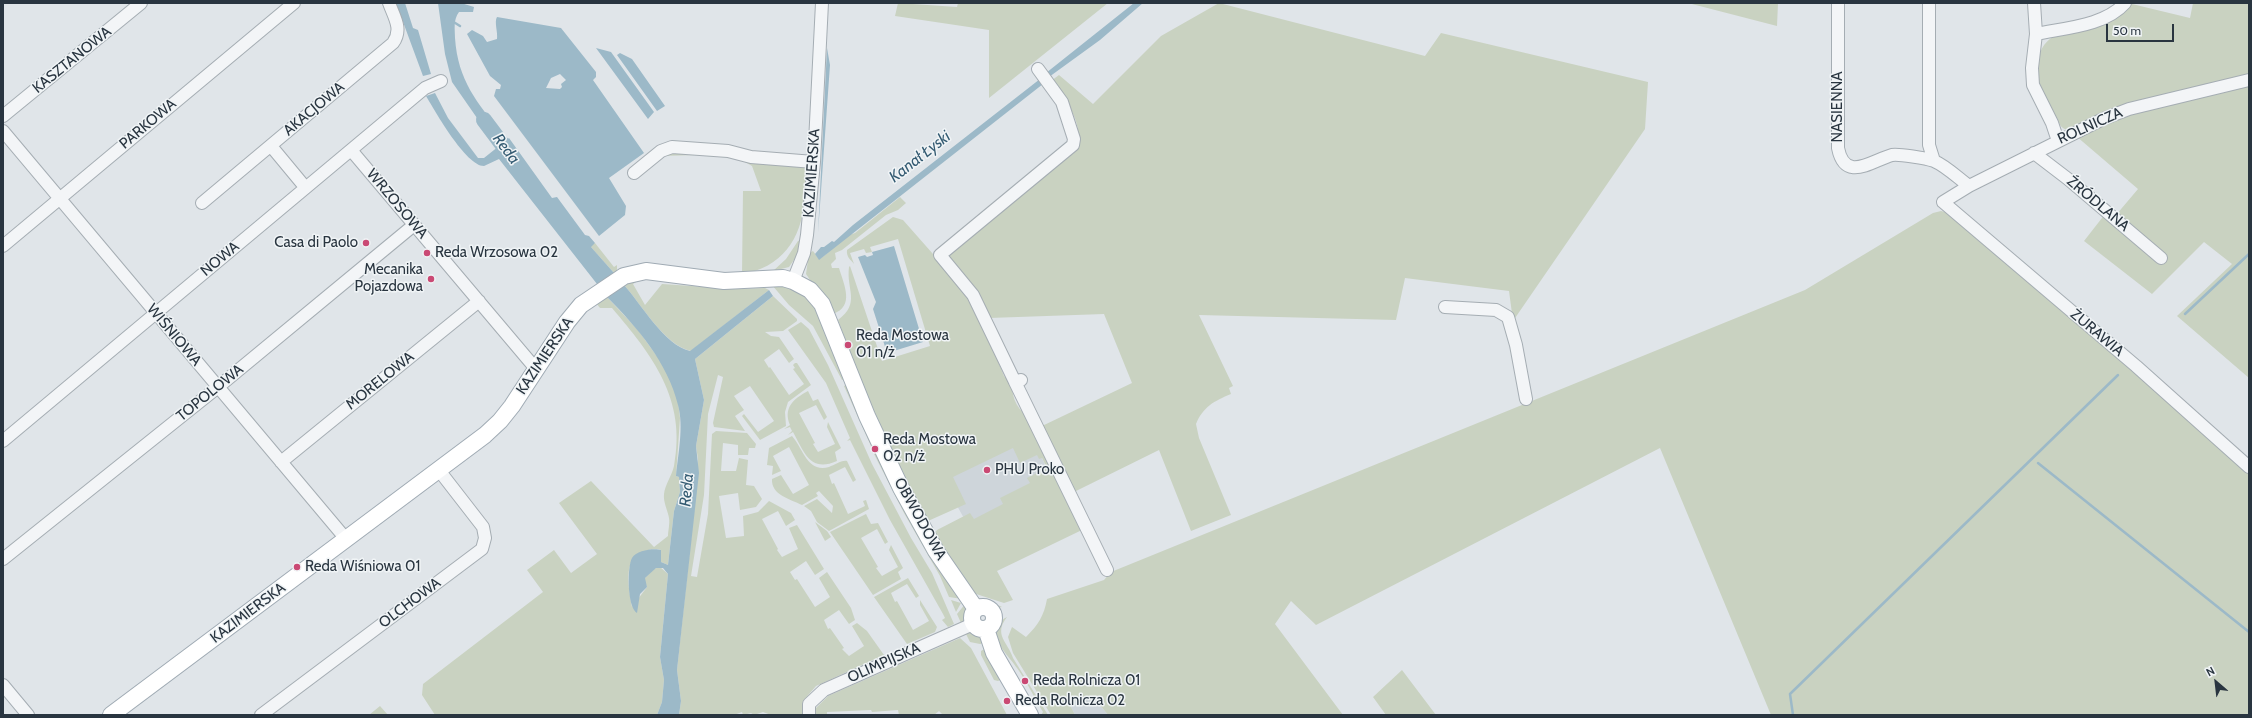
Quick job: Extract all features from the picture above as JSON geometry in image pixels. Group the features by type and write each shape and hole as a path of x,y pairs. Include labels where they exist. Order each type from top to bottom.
{"main road":[{"name":"KAZIMIERSKA","path":"111,715 346,539 500,421 567,322 581,305 624,276 646,272 724,281 783,278 793,281"},
{"name":"OBWODOWA","path":"793,281 810,290 822,304 862,404 901,488 936,551 978,621 994,653 1030,715"}],"street":[{"name":"KASZTANOWA","path":"3,116 141,3"},
{"name":"PARKOWA","path":"3,246 294,3"},
{"name":"AKACJOWA","path":"202,203 393,43 399,28 389,3"},
{"name":"KAZIMIERSKA","path":"793,281 806,243 814,162 822,3"},
{"name":"NASIENNA","path":"1838,3 1838,148 1840,158 1848,165 1856,168 1893,155 1934,161 1969,186"},
{"path":"1929,3 1929,145 1934,161"},
{"path":"2034,3 2036,34 2032,68 2033,85 2052,123 2058,141"},
{"path":"2036,34 2099,20 2118,10 2125,3"},
{"path":"1038,69 1062,102 1074,139 1073,145 940,255 973,295 1018,381 1107,570"},
{"name":"ROLNICZA","path":"1943,202 1969,186 2058,141 2129,109 2249,80"},
{"name":"NOWA","path":"3,441 425,88 441,81"},
{"name":"WIŚNIOWA","path":"3,131 346,539"},
{"path":"271,146 305,187"},
{"path":"634,173 661,151 672,147 728,151 751,157 814,162"},
{"name":"WRZOSOWA","path":"351,150 536,369"},
{"name":"ŹRÓDLANA","path":"2034,153 2068,179 2161,258"},
{"name":"ŻURAWIA","path":"1943,202 2130,361 2249,467"},
{"name":"TOPOLOWA","path":"3,559 218,387 414,225"},
{"name":"MORELOWA","path":"281,462 479,301"},
{"path":"1445,306 1496,310 1508,317 1516,345 1526,399"},
{"name":"OLCHOWA","path":"261,715 482,549 485,538 483,527 438,469"},
{"name":"OLIMPIJSKA","path":"809,715 809,704 824,690 978,621"},
{"path":"3,686 28,715"}],"shaded area":[{"path":"1029,432 1062,499 976,540 940,475"},
{"path":"1095,699 1108,715 1075,715 1068,701"}],"green space":[{"path":"898,3 957,7 958,3 1108,3 989,98 989,30 895,16"},
{"path":"1219,3 1425,56 1441,33 1648,82 1645,129 1513,321 1509,291 1405,278 1396,320 1199,315 1233,386 1229,388 1231,394 1210,405 1202,413 1196,424 1199,438 1231,515 1191,531 1159,450 1074,492 1042,426 1132,383 1104,314 989,318 952,265 949,256 953,247 1075,152 1079,137 1076,121 1070,106 1051,81 1059,75 1093,104 1161,36"},
{"path":"1688,3 1778,3 1777,26"},
{"path":"2193,3 2249,3 2249,378 2177,316 2232,264 2204,242 2152,294 2084,241 2109,209 2116,215 2138,189 2069,130 2062,127 2047,106 2038,77 2037,67 2042,48 2056,35 2121,14 2132,4 2190,18"},
{"path":"673,149 731,154 661,156 655,162 655,159 662,153"},
{"path":"731,154 757,159 795,161 807,170 807,200 804,201 799,228 794,239 787,250 768,265 756,271 742,274 743,191 761,191 752,166"},
{"path":"900,197 906,203 898,210 886,215 842,250 835,253 836,259 831,264 832,268 839,268 845,288 846,300 844,306 833,314 806,274 809,253 813,251 819,259 823,257 841,240 855,233"},
{"path":"1941,211 1949,213 2249,472 2249,715 1771,715 1660,448 1316,625 1291,601 1275,624 1343,715 1108,715 1095,699 1068,701 1075,715 1051,715 1013,653 1008,637 1012,627 1026,637 1040,620 1047,599 1104,580 1111,572 1805,290 1933,213"},
{"path":"893,217 903,220 963,288 990,342 1004,376 1012,384 1013,395 1019,408 1031,419 1084,529 997,571 1013,600 1004,603 973,593 934,534 937,530 970,513 974,519 1003,504 1000,498 1030,483 1027,478 1047,468 1042,458 1039,459 1037,455 1020,463 1013,448 953,477 966,504 928,521 881,435 838,320 845,314 851,302 849,275 850,266 882,361 930,346 898,239 870,247 872,252 866,253 864,249 850,253 854,264 847,255 847,250"},
{"path":"803,239 796,257 789,267 773,271 786,259 798,241"},
{"path":"595,243 614,267 617,265 617,271 614,273 590,246"},
{"path":"632,280 639,280 633,284 645,305 662,284 736,289 765,288 769,290 691,351 672,341 654,323 624,285"},
{"path":"772,285 785,287 803,294 815,307 846,379 842,380 813,326 789,305"},
{"path":"773,296 797,319 797,321 783,331 765,332 771,336 779,337 794,359 789,363 779,349 764,360 789,395 804,384 793,369 795,368 793,365 795,363 797,363 811,385 788,402 785,412 786,426 760,440 742,416 744,414 758,432 774,421 750,386 734,396 744,410 735,416 745,431 714,427 713,423 723,377 718,375 708,414 704,495 691,576 697,577 708,514 712,434 716,431 747,433 756,444 755,448 749,448 748,455 738,455 738,445 723,443 721,471 736,471 739,458 748,460 746,485 754,486 762,499 756,507 740,510 738,493 719,496 726,538 744,536 743,516 758,512 769,501 791,513 795,520 786,526 778,511 762,519 778,549 777,550 782,557 798,549 789,528 797,525 824,569 815,575 806,561 790,572 795,580 797,579 815,607 830,597 819,578 827,572 851,608 855,620 849,624 839,610 824,620 828,629 830,628 844,648 842,649 849,656 864,646 852,626 857,623 867,631 884,655 816,686 803,701 802,715 771,715 763,712 754,715 751,713 743,715 742,712 734,715 679,715 681,701 677,670 695,502 698,459 696,446 704,400 695,359"},
{"path":"607,297 638,330 656,355 674,367 680,418 676,476 679,477 680,492 674,511 668,565 661,562 661,550 650,550 636,556 632,561 628,575 632,607 647,587 644,579 653,569 660,567 668,574 660,657 664,680 662,702 657,715 435,715 422,695 423,684 543,592 527,570 554,550 571,573 597,554 559,503 591,481 654,547 668,536 669,520 664,494 674,466 677,442 671,399 653,361 627,326 612,308 600,308 596,303"},
{"path":"801,322 809,329 828,365 872,464 911,538 932,573 954,624 948,627 942,620 945,618 943,614 890,520 850,440 847,441 850,438 826,383 788,330"},
{"path":"848,384 875,444 871,446 844,386"},
{"path":"808,391 813,401 818,399 827,417 824,420 816,405 799,413 815,443 813,444 818,452 835,444 827,427 828,422 841,448 835,452 837,461 828,464 814,462 805,453 793,432 788,435 792,431 790,427 784,429 790,425 788,414 791,405 798,397"},
{"path":"792,436 806,458 815,466 822,468 829,467 840,462 847,461 856,480 853,482 845,467 829,475 832,484 834,483 848,514 865,506 863,501 866,500 869,509 829,531 817,522 811,511 804,506 817,499 832,513 833,506 819,491 816,493 818,496 802,505 778,493 772,479 781,475 793,494 809,485 789,447 773,456 781,471 772,475 773,466 767,465 769,448"},
{"path":"879,452 962,599 949,597 940,576 904,513 874,454"},
{"path":"866,514 871,524 878,523 888,542 885,544 877,529 861,538 878,567 876,568 882,576 898,567 889,550 891,545 903,568 898,572 901,579 873,595 830,532"},
{"path":"815,522 827,531 831,537 825,541"},
{"path":"908,578 919,596 916,598 907,584 891,593 895,602 897,601 913,630 929,621 920,605 920,600 937,627 935,632 907,644 874,597"},
{"path":"978,598 1002,607 995,608 978,602"},
{"path":"951,600 961,603 956,612"},
{"path":"966,603 969,612 964,623 961,623 957,614"},
{"path":"1007,617 1003,623 1001,634 1013,658 1048,715 1041,715 1043,712 1027,684 998,642 996,629 999,623"},
{"path":"970,631 981,635 985,643 980,644 970,642 966,634"},
{"path":"960,638 971,648 1007,715 943,715 939,711 934,715 899,715 898,710 872,712 871,710 827,712 827,715 816,715 816,708 828,696"},
{"path":"986,648 1000,680 998,681 994,680 981,655 981,651"},
{"path":"1402,670 1436,715 1386,715 1373,697"},
{"path":"380,706 388,715 369,715"}],"water":[{"path":"396,3 405,3 413,28 418,30 431,74 423,76"},
{"path":"438,3 461,3 474,7 473,12 459,12 457,15 455,21 455,38 457,53 460,67 470,90 502,134 493,141 452,82 445,54"},
{"path":"1134,3 1143,3 1100,40 1049,77 1046,73"},
{"path":"497,17 561,28 596,72 596,77 593,80 644,153 609,178 626,206 625,215 599,236 494,96 496,89 500,89 501,85 490,76 467,34 472,30 483,36 487,42 497,39","holes":["560,74 566,80 561,84 562,87 560,89 546,88 551,78"]},
{"path":"596,48 611,52 654,112 648,119"},
{"path":"827,48 830,65 818,233"},
{"path":"620,53 632,59 665,106 657,111 617,55"},
{"path":"1040,79 1043,84 819,260 815,254 821,247 824,247 832,241 834,242 853,225"},
{"path":"435,93 448,118 478,158 484,158 509,138 552,198 557,197 585,235 589,236 595,243 591,247 614,273 597,284 499,159 484,166 477,164 460,148 426,96"},
{"path":"894,246 923,342 887,353 873,309 876,302 858,257 865,255 867,257 873,255 872,252"},
{"path":"624,285 662,333 680,347 690,351 769,290 773,296 695,359 704,400 696,446 699,473 677,670 681,701 679,715 657,715 662,702 664,680 660,657 668,574 663,568 656,568 645,578 647,587 640,594 637,613 631,603 629,570 630,563 634,555 642,551 654,549 661,550 661,562 668,565 674,511 680,492 679,477 676,476 680,440 680,413 673,390 659,360 640,333 607,297"}],"waterway":[{"path":"452,21 460,26"},
{"name":"Reda","path":"484,120 514,160"},
{"path":"2185,314 2249,254"},
{"path":"1793,715 1790,694 2118,375"},
{"path":"2038,463 2249,632"}],"place":[{"name":"Casa di Paolo","path":"366,243"},
{"name":"Reda Wrzosowa 02","path":"427,253"},
{"name":"Mecanika Pojazdowa","path":"431,279"},
{"name":"Reda Mostowa 01 n/ż","path":"848,345"},
{"name":"Reda Mostowa 02 n/ż","path":"875,449"},
{"name":"PHU Proko","path":"987,470"},
{"name":"Reda Wiśniowa 01","path":"297,567"},
{"name":"Reda Rolnicza 01","path":"1025,681"},
{"name":"Reda Rolnicza 02","path":"1007,701"}],"water label":[{"name":"Kanał Łyski","path":"920,157"}]}
